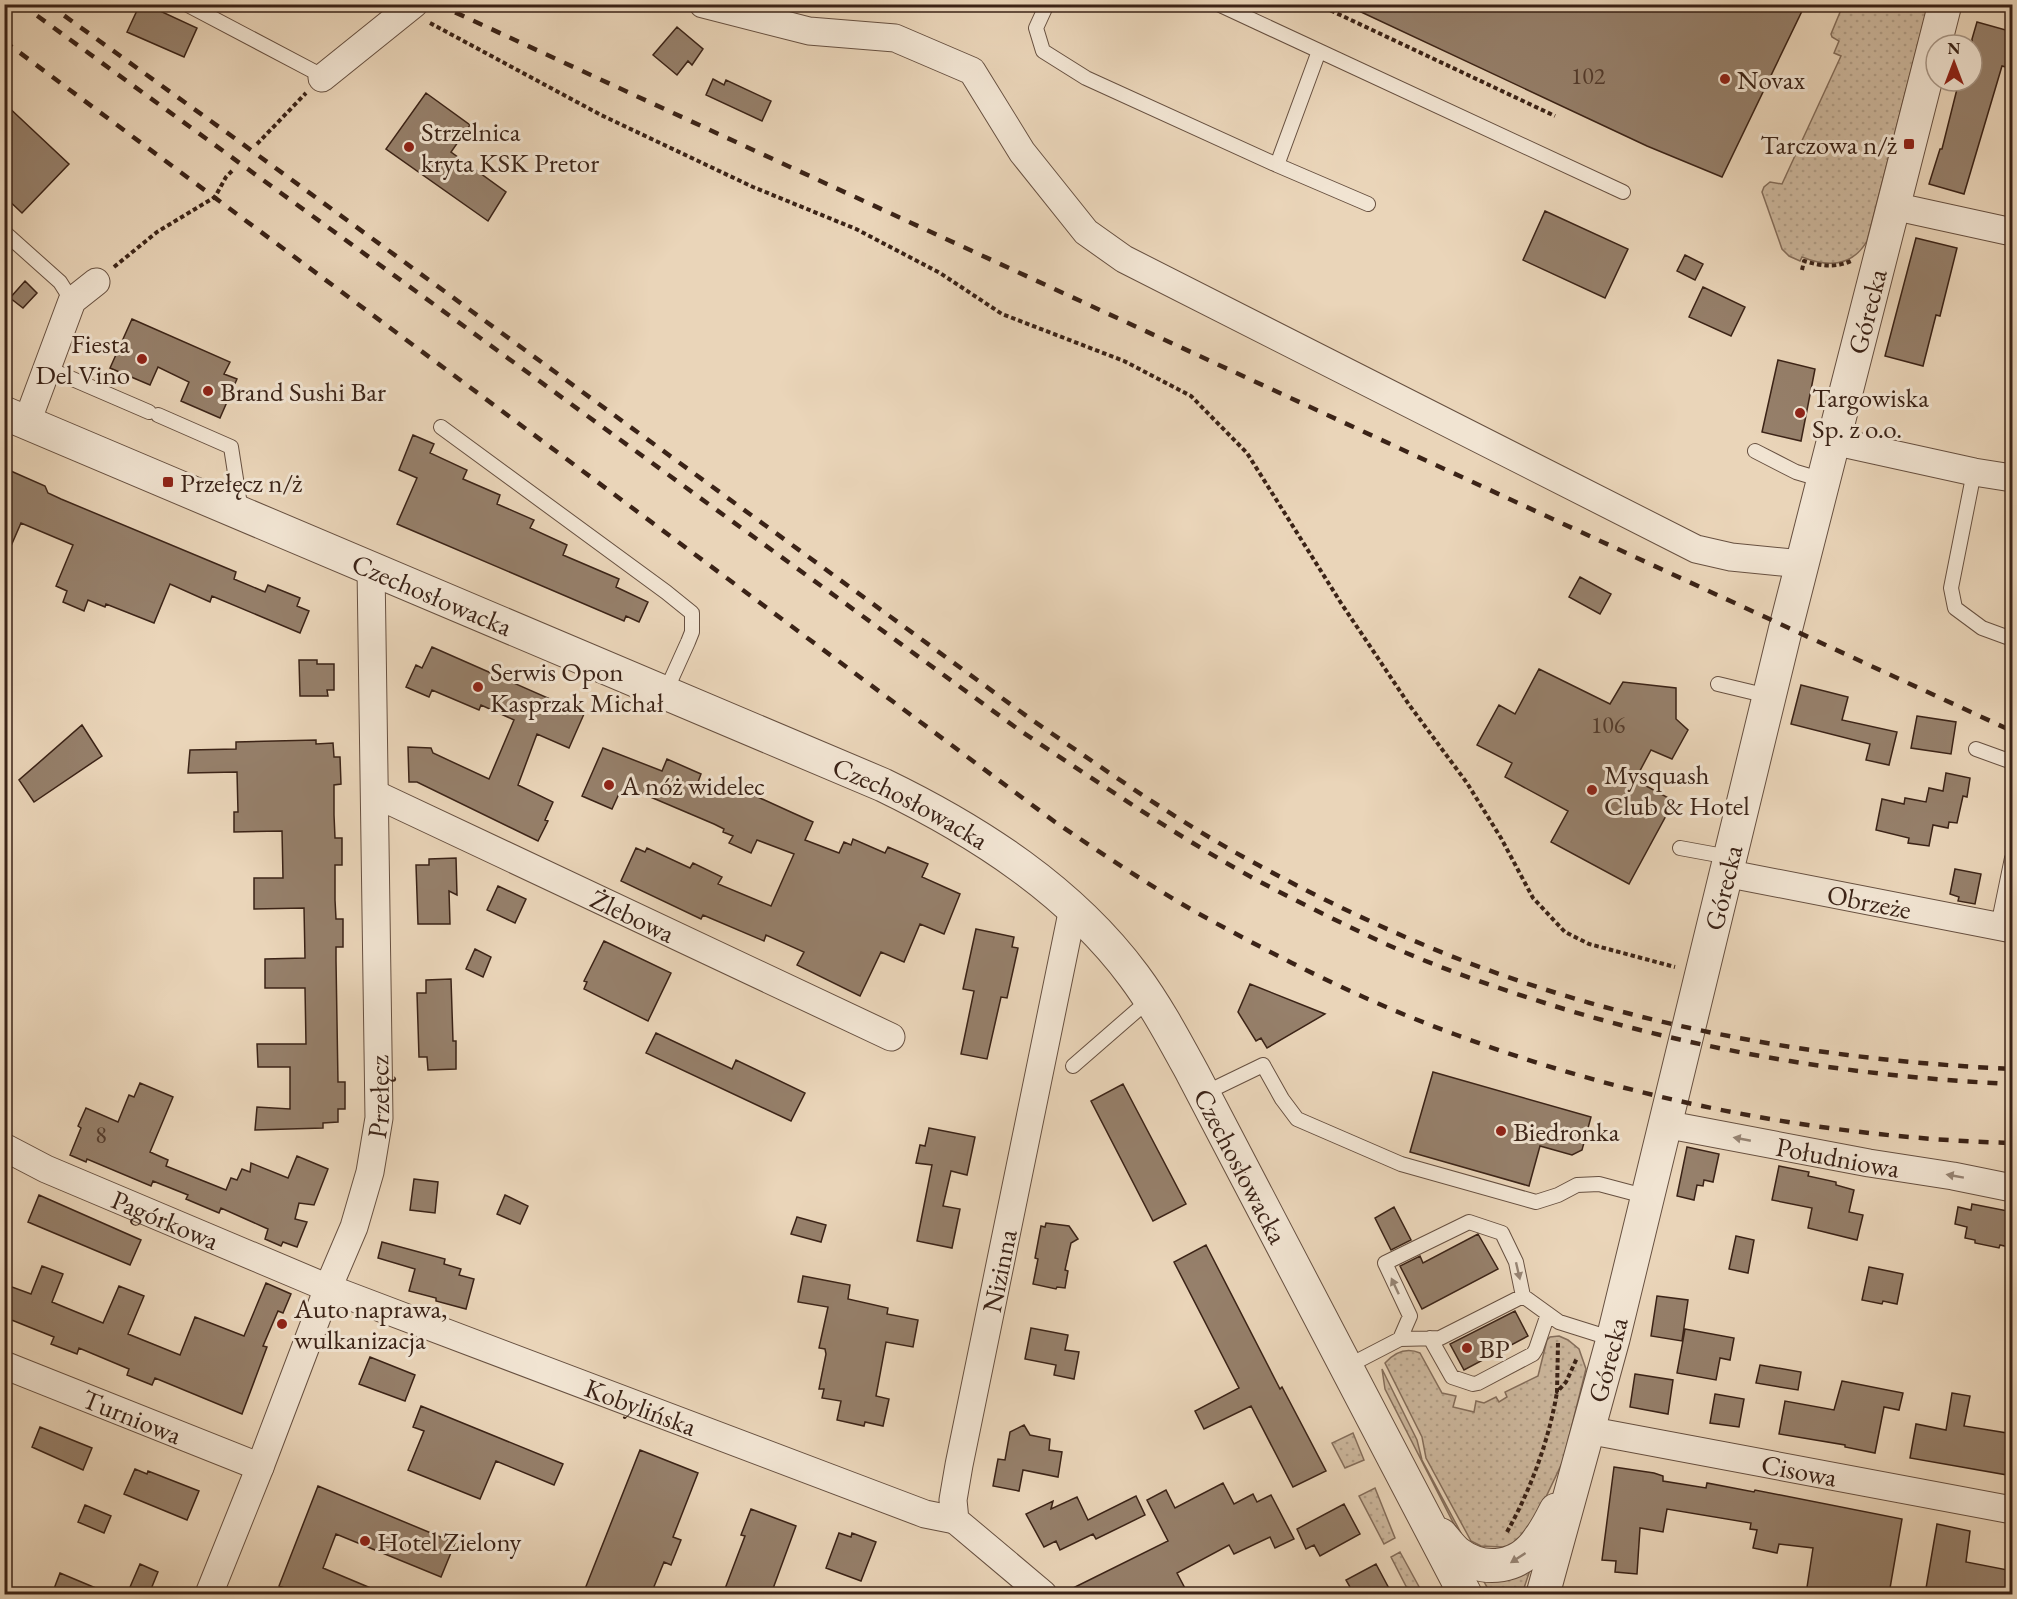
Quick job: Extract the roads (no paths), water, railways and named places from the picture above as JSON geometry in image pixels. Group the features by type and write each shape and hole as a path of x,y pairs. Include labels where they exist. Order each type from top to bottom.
{"street":[{"path":"703,4 809,31 895,38 972,71 1022,152 1086,232 1124,259 1696,549 1731,557 1802,564"},
{"name":"Górecka","path":"1543,1594 1613,1339 1649,1197 1664,1124 1768,696 1945,4"},
{"path":"322,78 414,5"},
{"path":"1893,206 2013,232"},
{"path":"16,418 47,368 72,301 96,282"},
{"name":"Czechosłowacka","path":"16,418 883,785 921,804 998,850 1072,908 1119,957 1150,999 1203,1094 1465,1594"},
{"path":"1833,441 1974,472 2013,478"},
{"name":"Przełęcz","path":"209,1594 354,1227 370,1172 380,1118 371,568"},
{"name":"Żlebowa","path":"375,794 891,1037"},
{"name":"Obrzeże","path":"1727,865 2005,928"},
{"name":"Nizinna","path":"956,1521 953,1500 955,1482 1072,908"},
{"path":"4,1124 5,1147"},
{"name":"Południowa","path":"1664,1124 2013,1188"},
{"name":"Pagórkowa","path":"5,1147 46,1169 328,1288"},
{"name":"Kobylińska","path":"328,1288 925,1514 956,1521"},
{"name":"Turniowa","path":"4,1365 260,1467"},
{"name":"Cisowa","path":"1587,1430 2013,1510"},
{"path":"1420,1511 1456,1552 1465,1558 1477,1564 1490,1566 1512,1563 1538,1541 1575,1477"},
{"path":"956,1521 1042,1594"}],"lane":[{"path":"186,4 313,71 322,78"},
{"path":"1047,4 1036,28 1043,51 1086,78 1368,204"},
{"path":"1218,4 1623,192"},
{"path":"1277,165 1319,51"},
{"path":"4,232 60,282 72,301"},
{"path":"47,368 231,447 241,514"},
{"path":"441,427 692,613 692,632 665,693"},
{"path":"1755,451 1796,472 1823,480"},
{"path":"1974,472 1951,588 1955,608 1982,628 2013,639"},
{"path":"1718,684 1768,696"},
{"path":"1976,749 2013,762"},
{"path":"1680,848 1727,865"},
{"path":"2005,928 2013,858"},
{"path":"1074,1066 1150,999"},
{"path":"1203,1094 1263,1065 1282,1099 1297,1119 1401,1164 1536,1202 1558,1195 1577,1185 1599,1184 1649,1197"},
{"path":"1400,1339 1410,1316 1385,1263 1469,1222 1502,1233 1515,1262 1523,1296 1559,1322 1613,1339"},
{"path":"1346,1367 1400,1339 1440,1338 1523,1296"},
{"path":"1430,1338 1452,1377 1473,1384 1478,1383 1533,1354 1548,1314"}],"railway":[{"path":"21,4 1022,732 1165,826 1253,878 1343,924 1420,959 1516,994 1619,1025 1730,1050 1842,1069 1898,1076 2012,1084"},
{"path":"48,4 1032,720 1173,815 1260,866 1319,897 1440,952 1502,975 1627,1013 1754,1041 1818,1051 1947,1065 2012,1069"},
{"path":"437,4 2012,731"},
{"path":"4,41 1055,822 1181,904 1253,943 1395,1011 1454,1034 1589,1078 1658,1096 1799,1124 1941,1140 2012,1143"}],"place":[{"name":"Novax","path":"1725,79"},
{"name":"Tarczowa n/ż","path":"1909,144"},
{"name":"Strzelnica kryta KSK Pretor","path":"409,147"},
{"name":"Fiesta Del Vino","path":"142,359"},
{"name":"Brand Sushi Bar","path":"208,391"},
{"name":"Targowiska Sp. z o.o.","path":"1800,413"},
{"name":"Przełęcz n/ż","path":"168,482"},
{"name":"Serwis Opon Kasprzak Michał","path":"478,687"},
{"name":"A nóż widelec","path":"609,785"},
{"name":"Mysquash Club & Hotel","path":"1592,790"},
{"name":"Biedronka","path":"1501,1131"},
{"name":"Auto naprawa, wulkanizacja","path":"282,1324"},
{"name":"BP","path":"1467,1348"},
{"name":"Hotel Zielony","path":"365,1541"}]}
